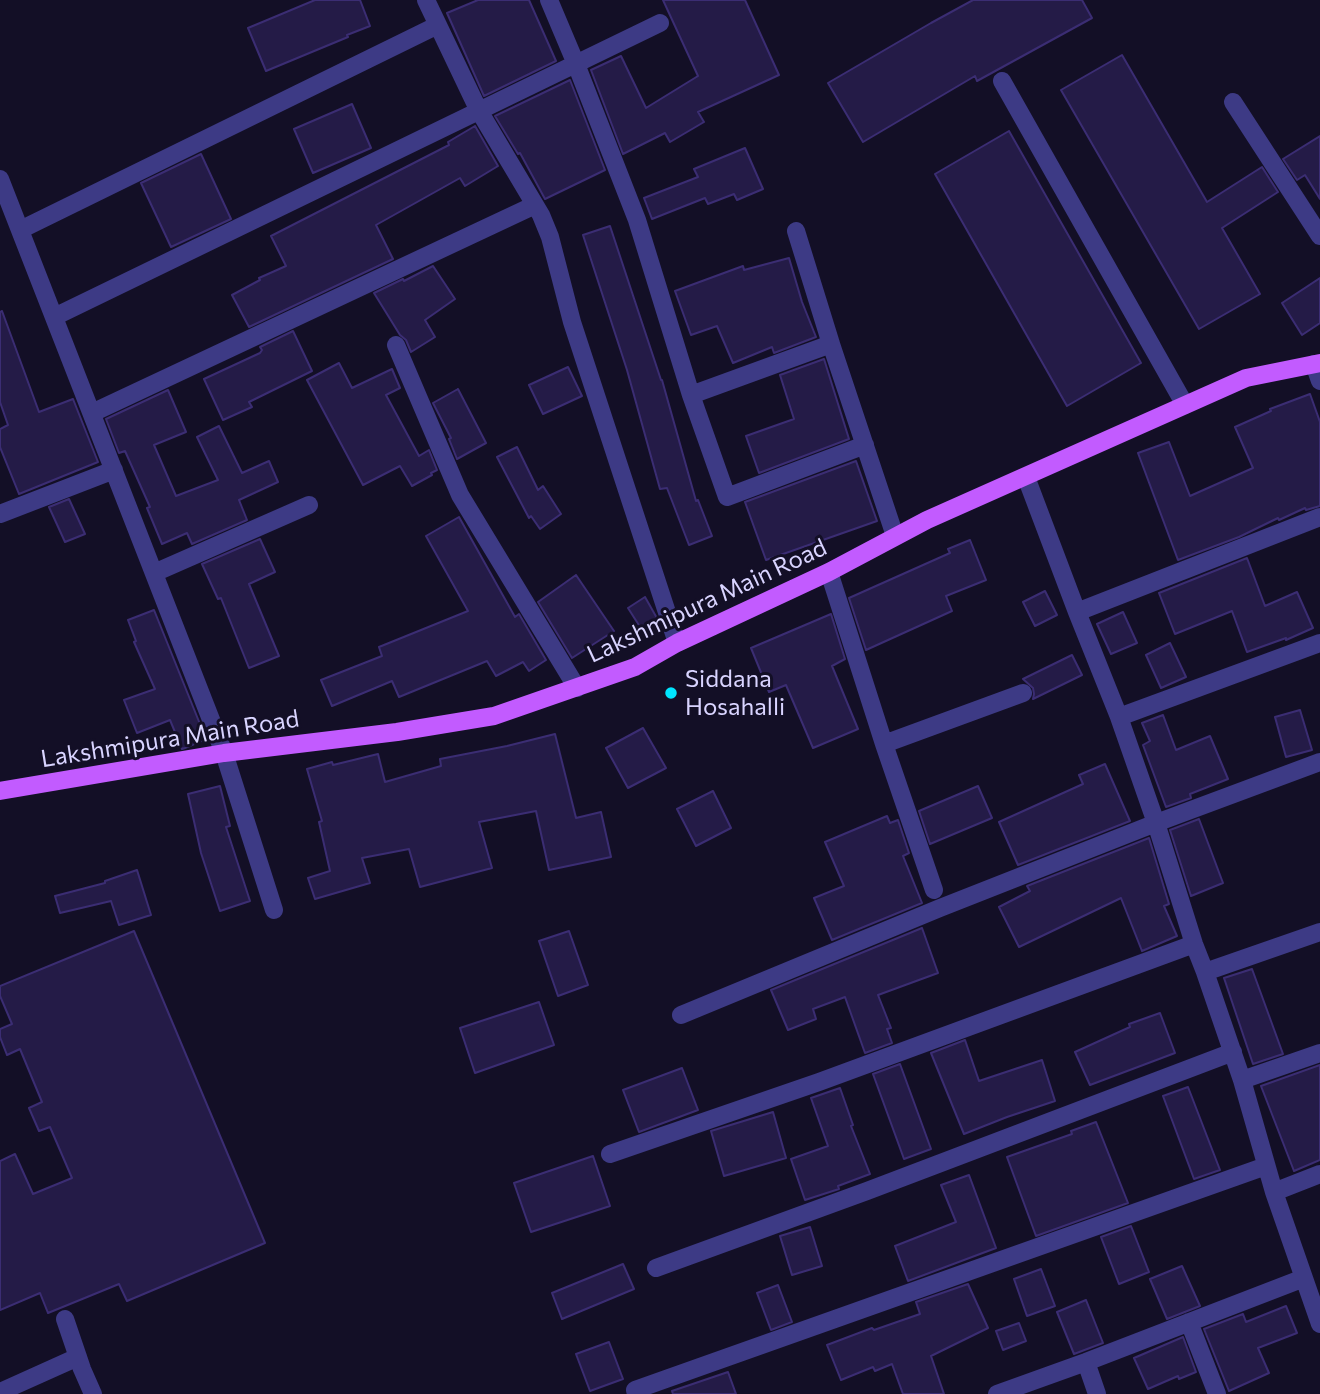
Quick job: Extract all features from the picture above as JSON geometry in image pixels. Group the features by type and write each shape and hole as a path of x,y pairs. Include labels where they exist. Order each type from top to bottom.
{"main road":[{"name":"Lakshmipura Main Road","path":"0,791 224,753 397,732 494,716 635,667 677,643 829,572 895,536 1246,379 1318,370"}],"street":[{"path":"426,0 480,112 541,215 550,237 572,322 677,643"},
{"path":"549,0 637,220 691,395 727,497 865,445"},
{"path":"54,317 660,23"},
{"path":"20,230 438,25"},
{"path":"1002,82 1185,405"},
{"path":"1233,102 1320,236"},
{"path":"0,179 224,753 274,910"},
{"path":"92,413 534,205"},
{"path":"796,231 895,536"},
{"path":"691,395 831,344"},
{"path":"396,345 460,495 577,688"},
{"path":"0,514 114,470"},
{"path":"1026,477 1119,717 1156,823 1194,944 1242,1080 1274,1192 1304,1278 1316,1298 1320,1324"},
{"path":"154,572 309,505"},
{"path":"1077,612 1320,517"},
{"path":"829,572 934,890"},
{"path":"1119,717 1320,643"},
{"path":"884,744 1023,693"},
{"path":"681,1015 940,908 1320,762"},
{"path":"1205,972 1320,932"},
{"path":"610,1154 819,1082 1194,944"},
{"path":"656,1268 1233,1052"},
{"path":"1242,1080 1320,1053"},
{"path":"636,1394 635,1390 1266,1166"},
{"path":"1274,1192 1320,1174"},
{"path":"997,1394 1304,1278"},
{"path":"65,1319 93,1394"},
{"path":"1189,1322 1217,1394"},
{"path":"0,1392 78,1357"},
{"path":"1086,1362 1097,1394"}],"building":[{"path":"315,0 360,0 370,26 266,71 248,28"},
{"path":"478,0 529,0 556,61 484,96 447,13"},
{"path":"663,0 745,0 779,75 698,112 704,122 670,142 665,133 623,154 591,70 621,56 646,108 698,76"},
{"path":"973,0 1082,0 1092,18 977,81 975,76 863,142 828,83"},
{"path":"1122,55 1207,202 1262,167 1278,192 1222,228 1260,294 1199,329 1061,90"},
{"path":"570,80 605,170 545,199 520,153 518,154 495,116"},
{"path":"352,104 371,148 313,173 294,129"},
{"path":"475,126 498,166 465,186 460,178 376,225 393,259 249,327 232,295 260,280 259,278 286,266 271,236 449,145 448,142"},
{"path":"1009,131 1141,363 1067,406 935,174"},
{"path":"1320,136 1320,199 1305,175 1297,180 1283,159"},
{"path":"745,148 763,189 737,200 734,194 708,204 705,198 652,219 644,198 698,177 694,169"},
{"path":"201,154 231,219 171,247 141,183"},
{"path":"610,226 662,380 696,501 698,500 712,536 689,545 667,488 660,489 627,370 583,235"},
{"path":"789,258 816,337 774,353 772,347 733,363 717,326 691,335 675,291 743,266 744,270"},
{"path":"433,266 455,299 425,320 435,337 411,352 406,340 400,335 374,293"},
{"path":"1320,278 1320,323 1302,335 1282,303"},
{"path":"2,311 39,412 73,399 98,462 19,494 0,447 0,429 8,425 0,402"},
{"path":"293,331 312,371 249,402 252,407 223,420 204,379 260,353 260,347"},
{"path":"824,359 849,439 759,473 746,436 794,419 780,375"},
{"path":"339,363 352,388 392,369 400,388 386,395 419,456 429,450 437,470 431,473 432,475 412,486 400,466 363,485 307,380"},
{"path":"568,367 582,396 543,414 529,385"},
{"path":"458,389 486,443 457,459 449,439 451,438 433,403"},
{"path":"168,390 186,432 154,445 176,496 218,480 197,437 219,426 242,473 269,461 278,482 239,500 247,520 192,544 187,533 162,544 147,508 150,507 125,451 119,453 106,419"},
{"path":"1310,394 1320,422 1320,506 1306,510 1305,508 1279,520 1278,518 1239,537 1178,560 1138,453 1169,442 1190,496 1253,468 1235,427 1271,411 1270,409"},
{"path":"517,447 538,490 543,486 561,514 540,529 531,516 529,518 497,457"},
{"path":"856,461 877,521 766,560 745,502"},
{"path":"69,499 85,534 65,542 49,507"},
{"path":"459,517 515,617 519,614 546,660 529,671 523,662 496,676 487,661 399,697 392,681 332,706 321,680 382,656 379,647 468,611 426,536"},
{"path":"260,539 275,572 249,584 279,656 249,668 221,598 218,599 202,564"},
{"path":"970,540 986,580 946,596 952,611 866,650 849,598 950,553 948,549"},
{"path":"1247,558 1265,606 1297,592 1313,628 1247,652 1232,611 1175,634 1159,593"},
{"path":"576,575 614,631 572,658 538,602"},
{"path":"1045,591 1057,615 1035,626 1023,602"},
{"path":"645,597 658,620 642,630 628,608"},
{"path":"154,610 206,739 182,749 170,720 137,733 124,700 155,689 134,642 136,641 128,620"},
{"path":"1123,612 1137,643 1111,654 1097,624"},
{"path":"831,614 845,659 832,666 858,729 813,748 786,685 769,692 751,648"},
{"path":"1170,643 1186,677 1161,688 1146,655"},
{"path":"1072,655 1082,675 1033,699 1033,688 1023,679"},
{"path":"1300,710 1312,750 1286,757 1275,717"},
{"path":"1163,715 1176,750 1210,736 1228,779 1166,807 1143,745 1150,741 1142,723"},
{"path":"643,728 666,768 628,788 606,748"},
{"path":"555,734 576,818 601,812 611,857 549,870 536,811 479,822 492,868 420,887 409,849 362,858 370,883 315,899 308,878 330,871 319,822 322,821 307,769 378,754 385,782 441,766 440,759"},
{"path":"1105,764 1130,821 1018,865 999,822 1083,784 1079,775"},
{"path":"220,786 230,826 226,827 250,901 220,911 201,853 188,794"},
{"path":"978,786 992,818 930,844 919,811"},
{"path":"713,791 731,828 696,846 677,809"},
{"path":"887,816 890,823 898,820 909,853 903,856 922,903 832,940 814,898 844,886 825,842"},
{"path":"1199,819 1223,883 1191,896 1170,830"},
{"path":"1149,838 1169,904 1164,906 1177,936 1142,951 1121,898 1019,947 999,907 1030,891 1027,886"},
{"path":"137,870 151,915 119,925 111,901 60,913 55,896 105,883"},
{"path":"922,928 938,973 878,995 891,1028 887,1029 892,1043 865,1053 845,997 813,1009 816,1019 788,1030 771,990"},
{"path":"134,931 265,1243 127,1301 119,1284 48,1313 40,1293 0,1310 0,1161 15,1154 33,1194 72,1178 50,1127 39,1131 29,1108 42,1102 20,1049 7,1055 0,1037 0,1029 12,1024 0,996 0,986"},
{"path":"569,931 588,985 558,996 539,941"},
{"path":"1252,969 1283,1054 1253,1064 1224,978"},
{"path":"539,1002 554,1045 475,1073 460,1028"},
{"path":"1160,1013 1175,1053 1090,1085 1075,1052 1130,1027 1129,1024"},
{"path":"965,1040 979,1081 1042,1060 1055,1101 964,1134 931,1053"},
{"path":"900,1064 931,1149 904,1159 873,1074"},
{"path":"1320,1065 1320,1160 1294,1171 1261,1086"},
{"path":"682,1068 698,1110 639,1132 623,1090"},
{"path":"1188,1087 1220,1170 1194,1179 1163,1096"},
{"path":"840,1088 853,1125 851,1126 870,1174 838,1186 839,1189 805,1200 791,1159 828,1146 811,1098"},
{"path":"773,1112 786,1158 724,1176 711,1131"},
{"path":"1096,1122 1128,1203 1036,1236 1007,1157 1072,1134 1071,1131"},
{"path":"593,1156 610,1206 531,1232 514,1183"},
{"path":"969,1175 996,1248 908,1281 895,1246 956,1222 941,1185"},
{"path":"1131,1226 1149,1272 1119,1284 1101,1237"},
{"path":"810,1227 822,1266 792,1275 780,1236"},
{"path":"623,1264 634,1289 562,1319 552,1293"},
{"path":"1182,1266 1200,1306 1167,1319 1150,1279"},
{"path":"1041,1269 1055,1306 1027,1316 1014,1279"},
{"path":"968,1284 988,1328 931,1356 944,1394 903,1394 892,1364 875,1371 873,1367 841,1380 827,1345 920,1314 916,1302"},
{"path":"778,1285 792,1322 771,1330 757,1293"},
{"path":"1086,1300 1103,1343 1074,1354 1057,1312"},
{"path":"1286,1306 1297,1333 1258,1348 1269,1373 1229,1391 1204,1329 1243,1314 1246,1322"},
{"path":"1019,1323 1026,1341 1003,1350 996,1331"},
{"path":"1183,1337 1196,1372 1179,1379 1178,1376 1148,1389 1134,1358"},
{"path":"609,1342 623,1379 590,1391 576,1354"},
{"path":"728,1372 736,1394 673,1394 672,1391"}],"place":[{"name":"Siddana Hosahalli","path":"671,693"}]}
